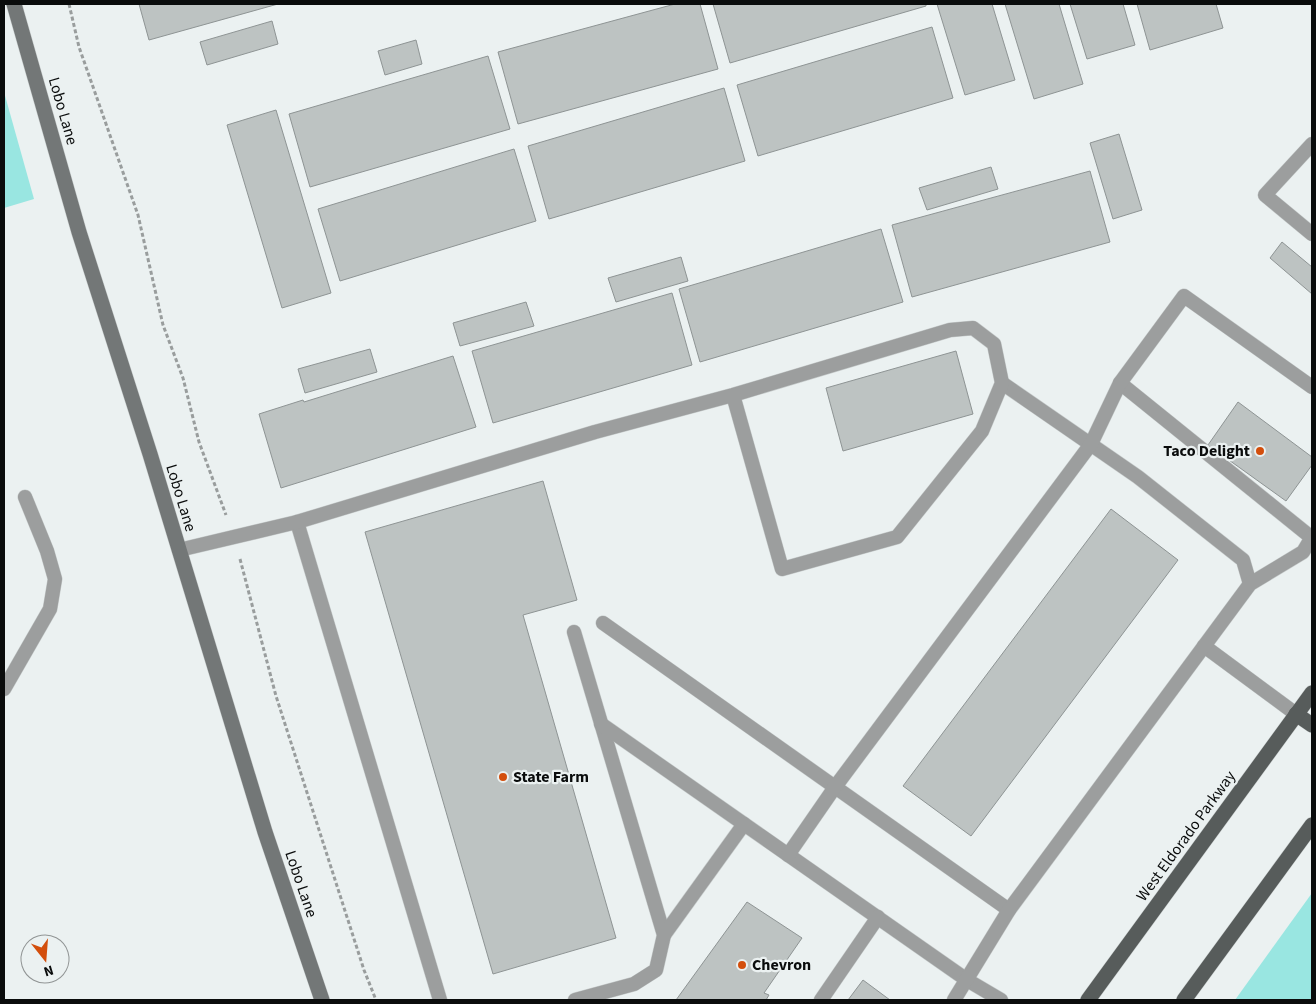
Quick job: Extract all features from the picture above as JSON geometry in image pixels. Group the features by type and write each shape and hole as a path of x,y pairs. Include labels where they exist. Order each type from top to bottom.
{"main road":[{"name":"West Eldorado Parkway","path":"1088,1000 1312,693"},
{"path":"1296,714 1312,725"},
{"path":"1184,1000 1312,825"}],"street":[{"name":"Lobo Lane","path":"14,4 79,232 265,832 322,1000"}],"lane":[{"path":"1312,144 1265,195 1312,234"},
{"path":"788,855 835,787 1092,444 1120,383 1184,296 1312,387"},
{"path":"179,550 297,522 595,432 733,395 950,330 973,328 994,344 1002,383 982,431 897,537 782,569 733,395"},
{"path":"1002,383 1138,477 1244,560 1250,584"},
{"path":"954,1000 1008,910 1250,584 1303,552 1312,538 1120,383"},
{"path":"4,689 50,609 55,579 47,551 25,497"},
{"path":"297,522 440,1000"},
{"path":"602,623 1008,910"},
{"path":"574,632 664,935"},
{"path":"1204,646 1296,714"},
{"path":"601,724 967,980 1001,1000"},
{"path":"575,1000 634,984 656,970 664,935 744,824"},
{"path":"821,1000 878,918"}],"path":[{"path":"70,4 79,46 138,215 163,325 183,378 199,442 234,537 276,696 364,970 376,1000"}],"shaded area":[{"path":"4,92 34,199 4,208"},
{"path":"1312,893 1312,1000 1235,1000"}],"building":[{"path":"139,4 278,4 149,40"},
{"path":"675,4 700,4 718,69 518,124 498,52"},
{"path":"713,4 926,4 926,6 730,63"},
{"path":"937,4 992,4 1015,80 965,95"},
{"path":"1005,4 1059,4 1083,84 1034,99"},
{"path":"1070,4 1123,4 1135,45 1087,59"},
{"path":"1137,4 1216,4 1223,28 1150,50"},
{"path":"272,21 278,44 207,65 200,42"},
{"path":"932,27 953,98 758,156 737,85"},
{"path":"416,40 422,64 385,75 378,51"},
{"path":"488,56 510,129 310,187 289,114"},
{"path":"724,88 745,161 549,219 528,146"},
{"path":"276,110 331,293 282,308 227,125"},
{"path":"1119,134 1142,210 1113,219 1090,143"},
{"path":"514,149 536,221 340,281 318,209"},
{"path":"991,167 998,189 927,210 919,188"},
{"path":"1090,171 1110,242 912,297 892,225"},
{"path":"881,229 903,302 700,362 679,289"},
{"path":"1282,242 1312,267 1312,294 1270,258"},
{"path":"681,257 688,281 616,302 608,278"},
{"path":"672,293 692,365 493,423 472,351"},
{"path":"526,302 534,326 460,346 453,323"},
{"path":"370,349 377,372 305,393 298,369"},
{"path":"956,351 973,414 843,451 826,388"},
{"path":"453,356 476,427 281,488 259,414"},
{"name":"Taco Delight","path":"1238,402 1312,457 1312,465 1286,501 1208,445"},
{"name":"State Farm","path":"543,481 577,600 523,615 616,938 493,974 365,532"},
{"path":"1111,509 1178,560 971,836 903,786"},
{"name":"Chevron","path":"747,902 802,938 764,993 769,995 766,1000 676,1000"},
{"name":"Chevron","path":"863,980 890,1000 848,1000"}],"place":[{"name":"Taco Delight","path":"1260,451"},
{"name":"State Farm","path":"503,777"},
{"name":"Chevron","path":"742,965"}]}
